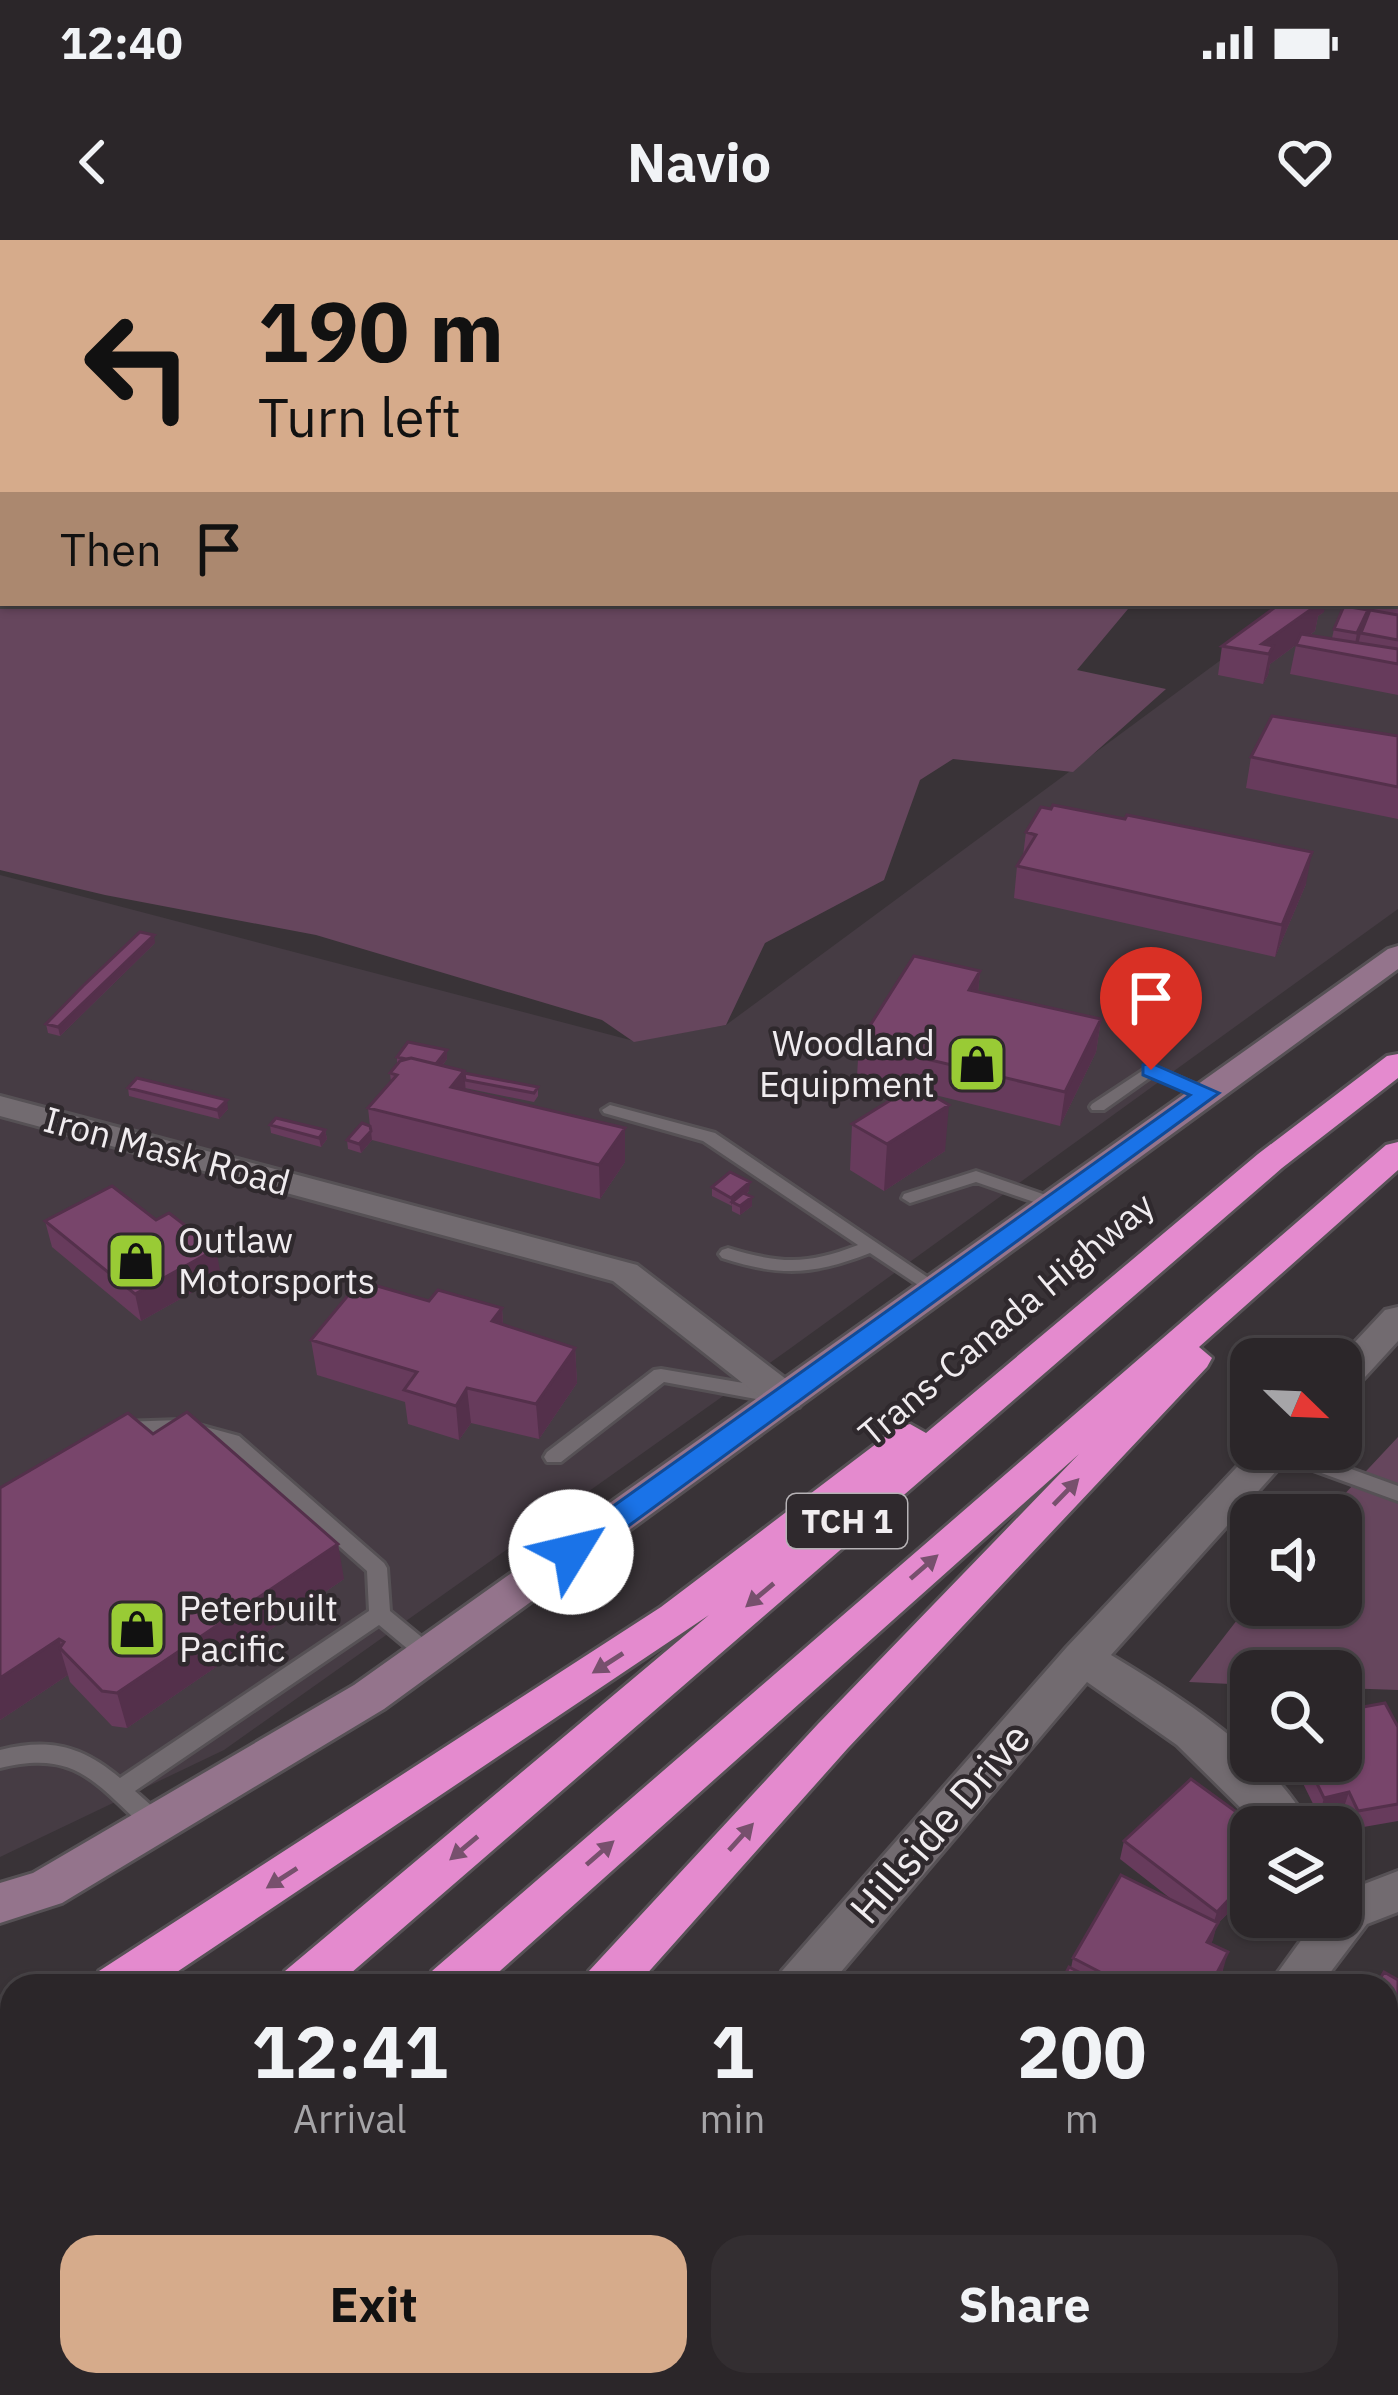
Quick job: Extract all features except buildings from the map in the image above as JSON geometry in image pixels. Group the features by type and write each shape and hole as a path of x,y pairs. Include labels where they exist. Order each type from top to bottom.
{"highway":[{"name":"Trans-Canada Highway","path":"316,1974 1270,1161 1398,1063"},
{"name":"TCH 1","path":"463,1974 1398,1152"},
{"path":"134,1974 676,1618 1270,1161"},
{"path":"617,1974 833,1736 1354,1190"}],"street":[{"path":"0,1904 46,1889 369,1697 1398,955"},
{"name":"Iron Mask Road","path":"0,1106 625,1273 786,1398"},
{"path":"1362,1358 1398,1319"},
{"name":"Hillside Drive","path":"809,1974 1082,1659 1257,1470"},
{"path":"1082,1659 1155,1701 1270,1806"},
{"path":"1362,1900 1398,1891"},
{"path":"1300,1974 1324,1938"}],"lane":[{"path":"1097,1107 1151,1070 1207,1093"},
{"path":"610,1110 709,1137 936,1289"},
{"path":"910,1198 976,1176 1054,1204"},
{"path":"728,1254 770,1269 818,1268 872,1246"},
{"path":"554,1457 661,1375 786,1398"},
{"path":"105,1433 180,1427 232,1441 377,1568 380,1614 428,1654"},
{"path":"1332,1470 1398,1495"},
{"path":"118,1791 380,1614"},
{"path":"0,1759 24,1752 59,1752 79,1758 156,1824"}],"shaded area":[{"path":"0,606 1130,606 1077,670 1166,689 1073,772 953,759 920,780 884,880 765,943 726,1025 634,1042 602,1020 316,935 0,870"},
{"path":"1294,606 1398,606 1398,909 224,1750 0,1857 0,875 634,1041 726,1025"},
{"path":"1398,1437 1398,1690 1362,1689 1362,1650 1230,1650 1230,1684 1189,1682 1232,1626 1362,1626 1362,1494 1345,1494"}],"place":[{"name":"Woodland Equipment","path":"977,1064"},
{"name":"Outlaw Motorsports","path":"136,1261"},
{"name":"Peterbuilt Pacific","path":"137,1629"}],"route":[{"path":"571,1552 1207,1093 1151,1070"}]}
